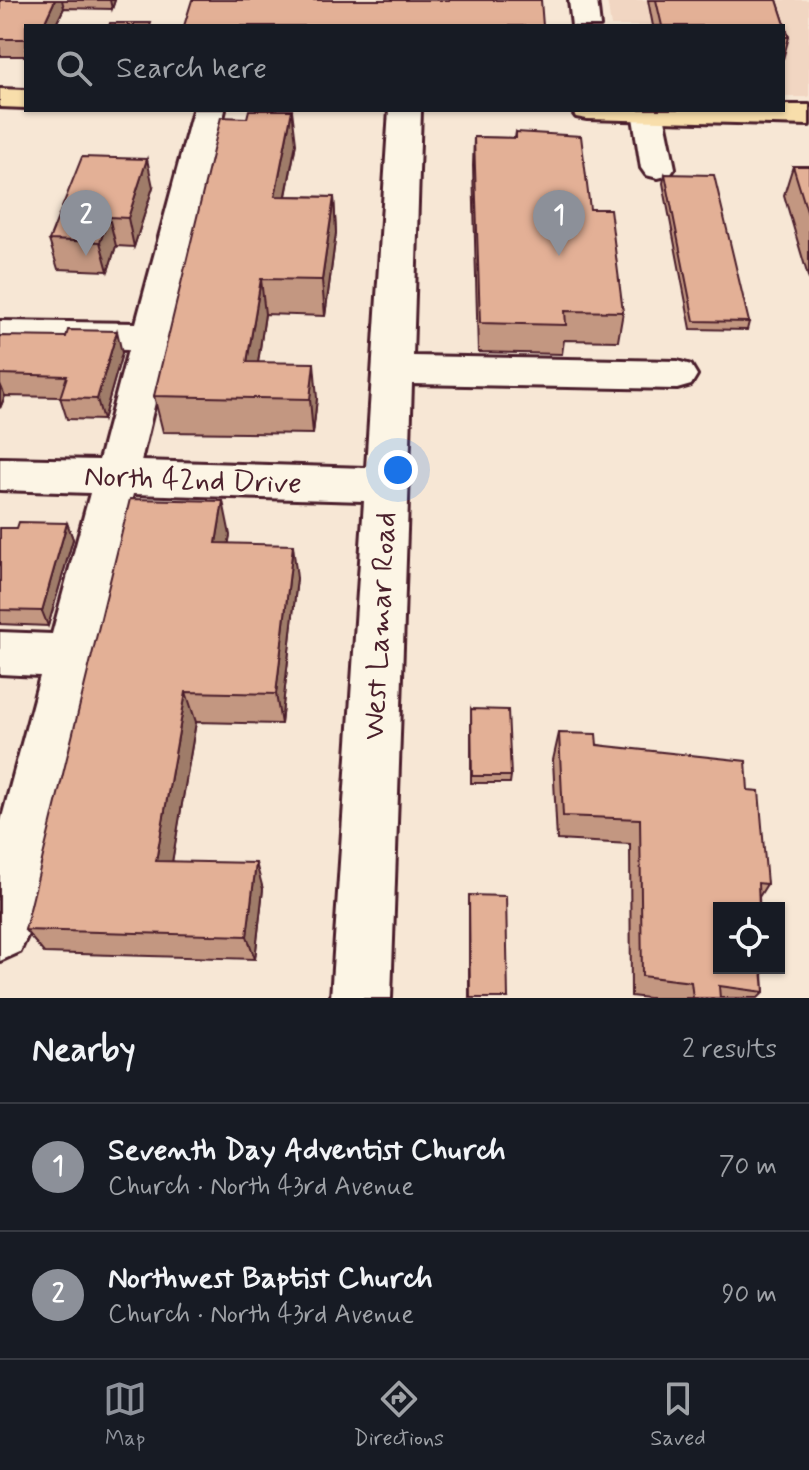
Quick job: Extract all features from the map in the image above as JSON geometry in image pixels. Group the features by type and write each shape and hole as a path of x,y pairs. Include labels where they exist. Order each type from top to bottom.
{"main road":[{"path":"0,98 24,99"},
{"path":"688,112 809,115"}],"street":[{"path":"583,0 586,24"},
{"path":"0,932 208,112"},
{"name":"West Lamar Road","path":"361,998 405,112"},
{"path":"648,112 658,168"},
{"path":"0,334 151,337"},
{"path":"392,370 677,375"},
{"name":"North 42nd Drive","path":"0,474 386,485"},
{"path":"0,653 70,656"}],"shaded area":[{"path":"607,0 809,0 809,97 785,97 785,24 611,24"}],"building":[{"path":"0,0 55,0 44,24 24,24 24,39 0,39"},
{"path":"192,0 541,0 543,24 185,24"},
{"path":"656,0 777,0 785,24 662,24"},
{"path":"110,23 151,23 151,24"},
{"path":"248,112 292,112 275,196 334,197 322,280 261,279 247,362 314,363 310,399 154,396 221,117 247,118"},
{"path":"516,132 581,136 590,209 610,209 623,312 565,311 566,325 480,323 474,137 516,138"},
{"path":"82,157 147,159 128,218 109,217 100,242 49,240"},
{"path":"793,166 809,166 809,218"},
{"path":"665,174 714,175 749,322 694,321"},
{"path":"68,330 117,331 97,399 60,398 67,376 0,374 0,336 66,337"},
{"path":"130,499 223,501 216,543 293,545 276,694 186,692 156,861 256,863 247,936 25,930"},
{"path":"19,522 67,523 42,611 0,610 0,528 17,528"},
{"path":"471,709 508,710 511,776 472,776"},
{"path":"559,733 596,734 597,745 746,761 748,790 759,791 767,884 758,883 759,902 713,902 713,974 762,974 764,992 719,986 720,998 693,998 691,982 642,976 640,819 563,816"},
{"path":"469,895 506,896 508,998 470,998"}],"place":[{"name":"Northwest Baptist Church","path":"86,256"},
{"name":"Seventh Day Adventist Church","path":"559,256"}]}
